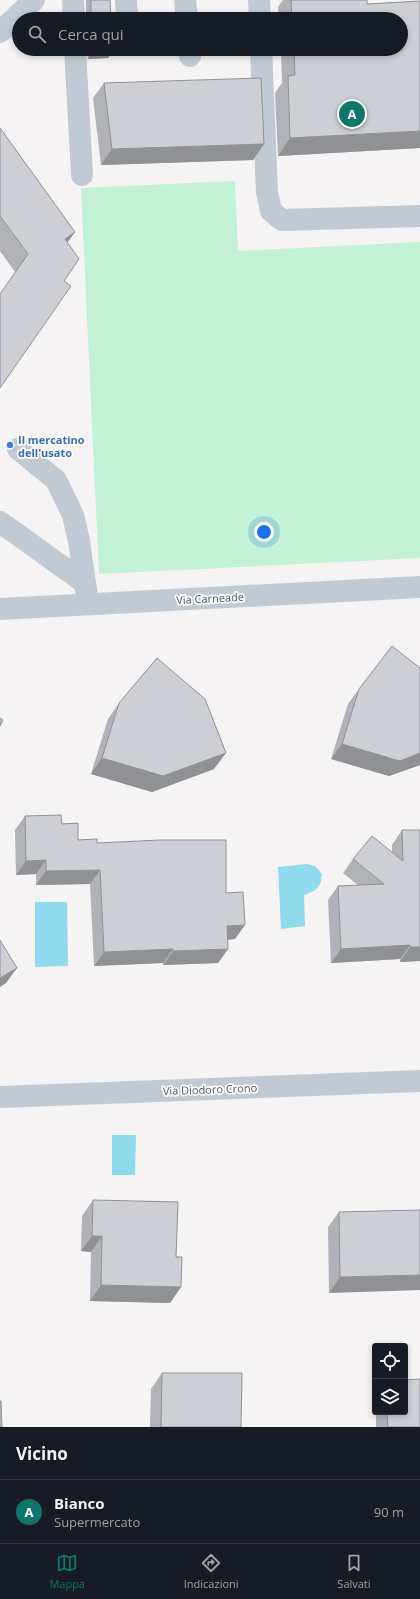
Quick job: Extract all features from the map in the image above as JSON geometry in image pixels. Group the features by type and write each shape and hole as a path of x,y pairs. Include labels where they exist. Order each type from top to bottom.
{"street":[{"path":"21,12 34,0"},
{"path":"73,0 74,12"},
{"path":"126,0 127,12"},
{"path":"185,0 186,12"},
{"path":"259,0 260,12"},
{"path":"0,32 12,21"},
{"path":"75,56 82,175"},
{"path":"261,56 267,192 271,211 282,220 420,216"},
{"path":"18,449 56,480 73,515 79,541 87,594"},
{"path":"0,522 87,594"},
{"name":"Via Carneade","path":"0,609 87,594 420,587"},
{"name":"Via Diodoro Crono","path":"0,1097 420,1081"}],"green space":[{"path":"235,181 238,251 420,242 420,558 99,574 81,188"}],"water":[{"path":"307,864 315,866 322,874 319,886 312,892 304,895 305,926 281,929 278,867"},
{"path":"35,902 67,902 68,966 35,967"},
{"path":"112,1135 136,1135 135,1175 112,1175"}],"building":[{"path":"91,0 110,0 111,12 91,11"},
{"path":"291,0 367,0 367,4 420,1 420,131 290,138 288,76 295,75 294,56 408,56 408,12 292,12"},
{"path":"261,78 264,144 112,149 104,83"},
{"path":"0,128 75,232 65,239 79,259 64,281 71,286 0,388 0,294 28,254 0,216"},
{"path":"392,646 420,668 420,753 400,761 342,744 359,689"},
{"path":"157,658 205,699 226,753 163,776 102,758 119,703"},
{"path":"0,718 3,720 0,726"},
{"path":"61,815 62,824 78,823 78,840 97,839 97,843 160,840 226,840 226,893 243,892 245,925 227,926 228,949 173,951 173,949 104,952 100,870 46,871 46,860 26,861 25,816"},
{"path":"402,830 420,830 420,947 410,947 410,945 341,949 338,886 384,884 353,859 372,836 403,861"},
{"path":"0,940 17,968 0,978"},
{"path":"93,1200 178,1202 176,1257 182,1257 181,1287 101,1285 102,1236 92,1236"},
{"path":"420,1210 420,1275 340,1277 339,1212"},
{"path":"162,1373 242,1373 241,1427 161,1427"},
{"path":"420,1379 420,1427 388,1427 387,1415 408,1415 408,1380"},
{"path":"1,1401 2,1427 0,1427"}],"place":[{"name":"Bianco","path":"352,114"},
{"name":"Il mercatino dell'usato","path":"10,445"}]}
